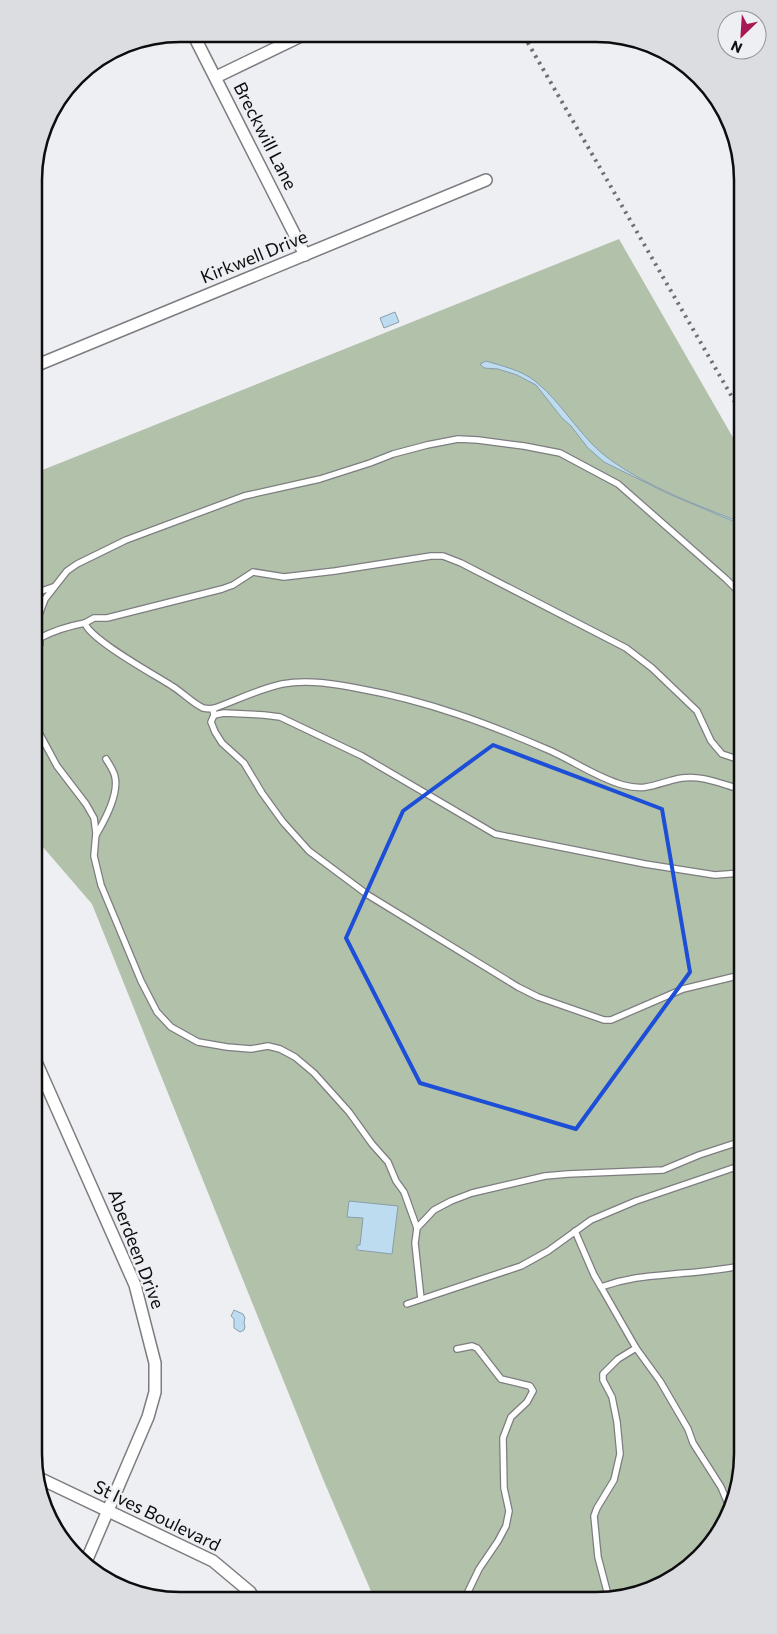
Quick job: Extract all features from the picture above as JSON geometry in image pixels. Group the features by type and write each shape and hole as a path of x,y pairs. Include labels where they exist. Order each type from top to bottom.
{"street":[{"name":"Breckwill Lane","path":"198,43 305,255"},
{"path":"216,77 285,43"},
{"name":"Kirkwell Drive","path":"43,363 486,180"},
{"name":"Aberdeen Drive","path":"43,1077 98,1198 135,1286 155,1363 154,1392 148,1417 88,1556"},
{"name":"St Ives Boulevard","path":"46,1481 214,1561 250,1592"}],"lane":[{"path":"43,604 53,587 67,571 77,564 126,540 244,496 320,479 393,454 458,439 524,446 560,453 600,474 618,484 734,588"},
{"path":"43,636 63,628 85,623 94,618 107,618 222,589 233,585 253,572 284,577 334,571 409,558 442,556 461,563 626,648 652,668 697,711 711,741 722,754 734,758"},
{"path":"43,591 53,587"},
{"path":"85,623 86,629 99,640 202,707 209,709 282,684 300,682 344,686 420,702 482,722 551,751 620,784 649,788 682,778 700,778 734,787"},
{"path":"215,708 211,722 219,737 244,763 262,793 283,822 309,851 368,894 518,987 538,997 604,1020 611,1020 683,989 734,977"},
{"path":"214,715 224,713 280,717 362,756 495,834 654,866 715,875 734,875"},
{"path":"43,740 57,766 86,804 94,818 96,835 94,856 100,885 141,981 157,1012 170,1027 198,1042 251,1048 268,1046 280,1049 295,1057 314,1073 349,1112 372,1144 388,1162 396,1181 404,1192 417,1228 415,1243 421,1299"},
{"path":"96,835 112,808 115,776 106,759"},
{"path":"417,1228 434,1210 450,1201 472,1193 544,1176 663,1170 699,1155 734,1144"},
{"path":"407,1304 522,1266 548,1251 591,1220 636,1201 734,1168"},
{"path":"575,1231 594,1275 636,1348 660,1381 688,1429 693,1443 721,1487 726,1500"},
{"path":"602,1287 650,1275 734,1267"},
{"path":"457,1349 472,1346 477,1348 501,1379 530,1386 533,1391 527,1402 511,1417 503,1438 504,1488 509,1511 506,1526 479,1568 468,1592"},
{"path":"607,1591 598,1557 594,1516 614,1480 620,1454 612,1397 602,1380 603,1374 618,1359 636,1348"}],"highlighted area":[{"path":"493,745 662,809 690,972 576,1129 420,1083 346,938 403,811"}],"green space":[{"path":"619,239 734,439 734,1462 730,1489 724,1506 711,1530 694,1551 665,1573 632,1587 596,1592 371,1592 323,1479 92,904 43,847 43,470"}],"water":[{"path":"395,312 399,322 384,328 380,318"},
{"path":"486,361 518,371 530,377 555,400 591,443 612,461 658,488 734,520 734,521 669,494 604,462 588,448 536,385 517,375 498,369 484,368 480,364"},
{"path":"349,1201 398,1206 392,1254 357,1250 357,1245 360,1245 363,1218 347,1217"},
{"path":"234,1310 243,1314 245,1318 244,1330 240,1332 234,1328 234,1319 231,1316"}],"railway":[{"path":"528,43 734,400"}]}
